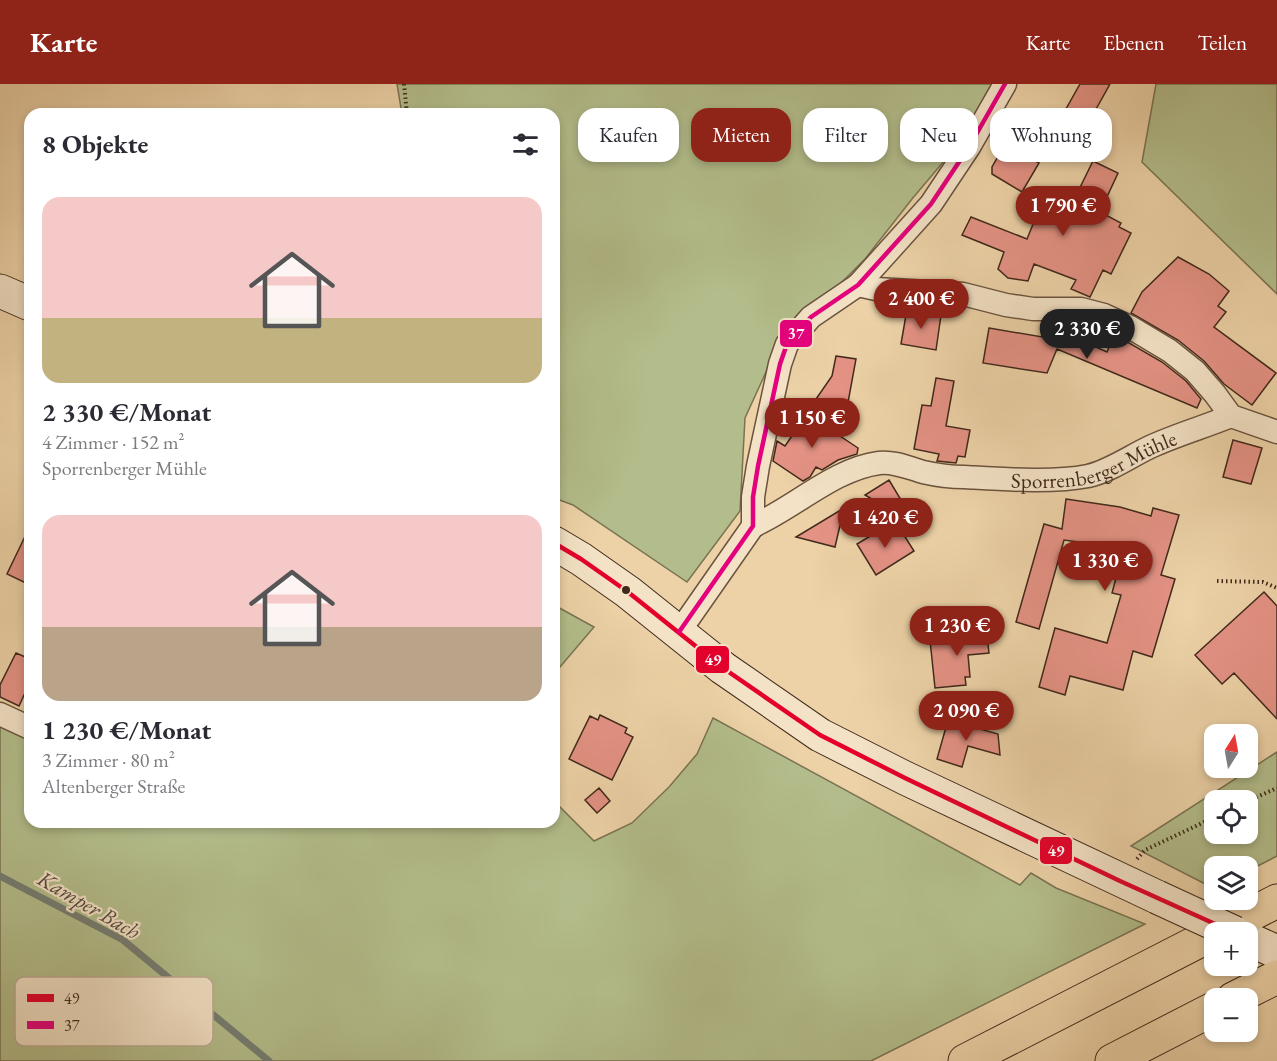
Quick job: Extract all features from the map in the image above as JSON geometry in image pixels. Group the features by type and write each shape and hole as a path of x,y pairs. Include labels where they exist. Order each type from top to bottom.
{"highway":[{"path":"965,1061 1277,901"},
{"path":"1255,988 1277,977"},
{"path":"1112,1061 1204,1014"}],"main road":[{"path":"0,291 24,301"},
{"path":"560,547 619,585 750,688 820,735 1120,881 1211,922"},
{"path":"1258,943 1277,952"}],"street":[{"path":"753,526 753,497 758,466 780,364 788,344 811,317 858,285 931,204 969,147 1005,84"},
{"path":"858,285 876,289 963,294 1006,305 1033,309 1082,309 1104,315 1130,327 1170,351 1195,371 1231,416 1277,432"},
{"name":"Sporrenberger Mühle","path":"679,632 753,526 775,516 810,492 839,477 880,463 961,477 1066,478 1082,476 1108,468 1150,447 1231,416"},
{"path":"0,714 24,725"}],"path":[{"path":"404,84 406,108"},
{"path":"1217,581 1263,582 1277,588"},
{"path":"1258,797 1277,788"},
{"path":"1120,881 1145,850 1204,822"}],"green space":[{"path":"397,84 993,84 978,112 978,108 900,108 900,162 943,162 865,259 778,346 745,418 740,511 687,582 573,505 560,500 560,108 401,108"},
{"path":"1156,84 1277,84 1277,294 1142,162"},
{"path":"560,608 594,627 560,667"},
{"path":"713,718 1020,885 1031,873 1056,888 1145,924 871,1061 0,1061 0,727 24,737 24,828 560,828 560,807 594,841 632,823 669,787 697,754"},
{"path":"1277,752 1277,856 1258,866 1258,856 1204,856 1204,883 1131,846 1204,799 1204,844 1258,844 1258,790 1218,790 1237,778 1258,778 1258,764"}],"building":[{"path":"1080,84 1110,84 1097,108 1067,108"},
{"path":"995,162 1039,163 1022,192 992,174"},
{"path":"1093,162 1118,173 1100,212 1121,223 1119,227 1131,233 1111,274 1103,270 1090,297 1071,289 1076,280 1034,264 1028,281 1008,278 998,269 1004,252 962,235 971,217 1027,239 1042,202 1066,216"},
{"path":"1178,257 1209,274 1229,291 1218,306 1226,312 1214,327 1276,373 1252,405 1224,384 1204,361 1178,340 1131,313 1142,292"},
{"path":"907,309 941,315 936,350 901,344"},
{"path":"989,328 1060,340 1063,332 1107,352 1113,337 1118,339 1119,337 1162,362 1186,381 1201,399 1197,408 1057,349 1047,373 983,363"},
{"path":"836,356 856,359 847,408 814,402 832,376"},
{"path":"936,378 954,381 946,426 970,430 965,457 958,456 956,463 937,461 939,454 914,449 922,405 931,406"},
{"path":"807,414 858,448 857,454 838,460 822,470 816,467 810,477 803,481 773,461 777,441 785,446"},
{"path":"1233,440 1262,448 1251,484 1223,477"},
{"path":"889,480 916,525 865,495"},
{"path":"1066,499 1120,507 1151,516 1153,508 1179,515 1161,575 1175,579 1152,657 1133,651 1123,690 1070,676 1065,695 1039,687 1055,628 1107,643 1121,595 1112,593 1124,548 1064,540 1039,629 1016,622 1044,524 1062,529"},
{"path":"844,508 835,547 796,537"},
{"path":"885,527 902,532 914,551 876,575 857,544"},
{"path":"24,539 24,582 7,574"},
{"path":"1264,592 1277,606 1277,719 1234,673 1222,684 1195,655"},
{"path":"986,628 989,653 968,655 970,677 965,677 966,685 935,688 930,640 961,637 960,631"},
{"path":"16,653 24,656 24,695 19,706 0,697 0,685"},
{"path":"600,715 627,728 625,733 633,737 612,780 569,759 590,716 598,720"},
{"path":"948,720 998,734 1000,755 968,746 962,767 937,759"},
{"path":"599,788 610,801 597,813 585,800"}],"waterway":[{"name":"Kamper Bach","path":"0,876 123,940 168,977"},
{"name":"Kamper Bach","path":"213,1015 269,1061"}],"transit line":[{"name":"37","path":"679,632 753,526 753,497 758,466 780,364 787,344 811,317 858,285 931,204 969,147 1005,84"},
{"name":"49","path":"560,547 628,592 723,668 820,735 1120,881 1211,922"}]}
